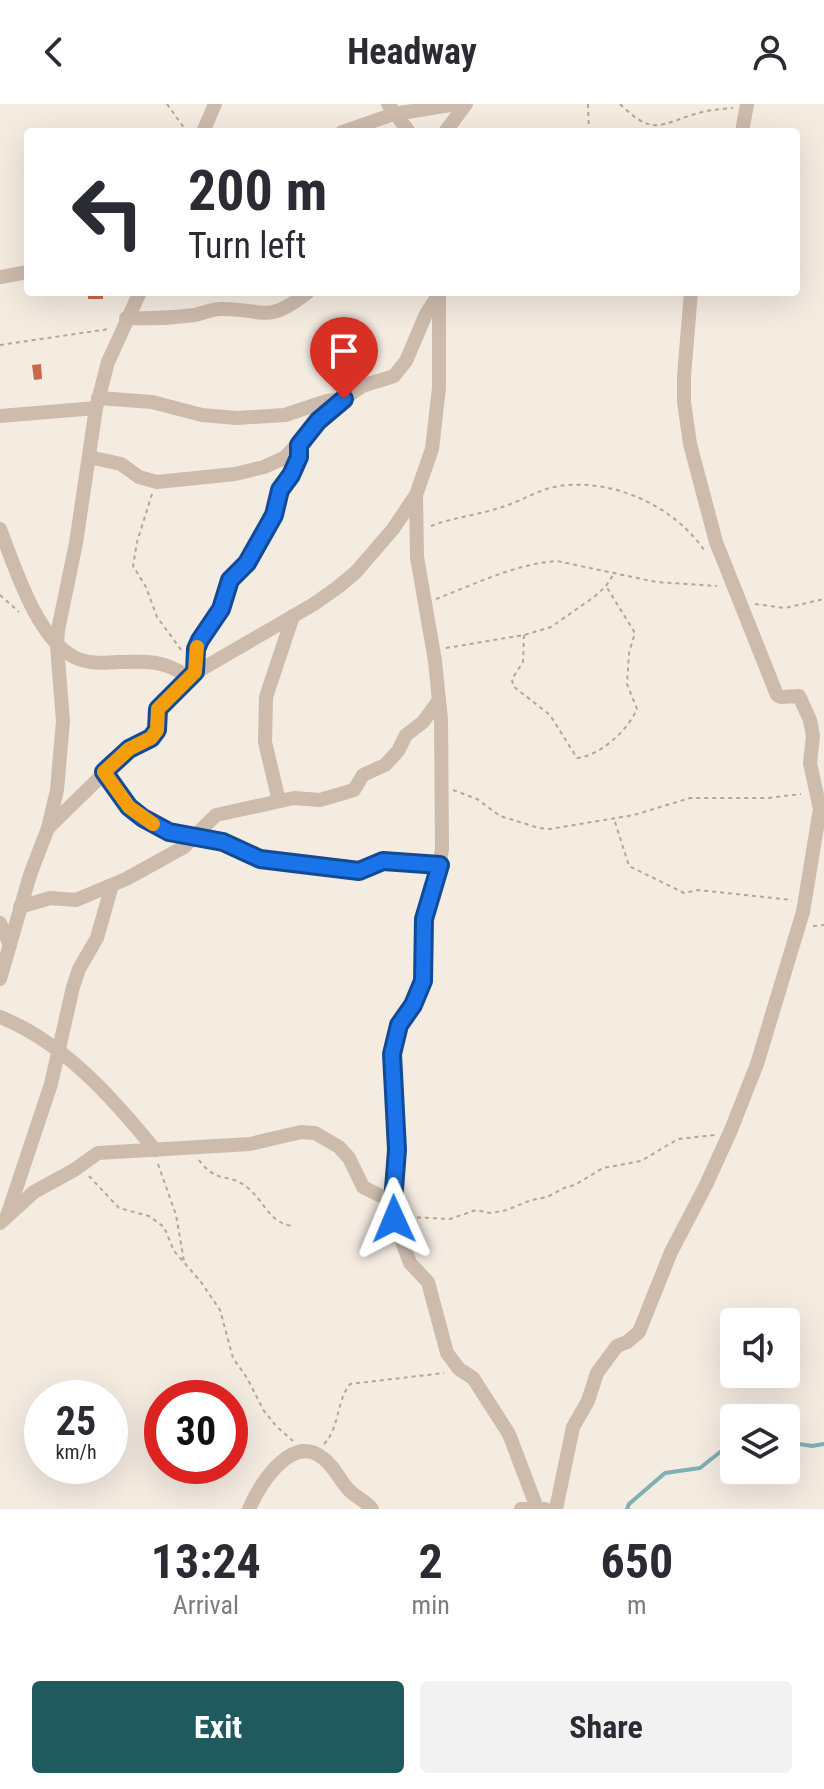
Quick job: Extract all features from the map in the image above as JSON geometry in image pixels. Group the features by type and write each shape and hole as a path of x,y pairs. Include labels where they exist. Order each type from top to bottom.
{"street":[{"path":"205,128 215,104"},
{"path":"351,128 391,109 457,104"},
{"path":"448,128 466,104"},
{"path":"742,128 745,104"},
{"path":"391,109 406,128"},
{"path":"0,277 24,273"},
{"path":"0,979 57,790 63,734 57,646 97,403 108,362 138,296"},
{"path":"124,323 217,309 264,315 278,312 302,296"},
{"path":"89,457 121,464 139,477 157,482 208,479 264,467 284,458 318,421 344,399 362,386 394,376 406,361 437,296"},
{"path":"48,828 129,749 151,738 157,730 158,709 192,672 293,616 356,572 393,529 416,495 425,473 436,423 439,296"},
{"path":"556,1509 573,1427 588,1401 597,1373 617,1346 639,1332 671,1252 706,1185 757,1064 805,900 820,809 814,793 810,763 813,736 803,702 799,696 777,695 716,542 686,418 684,376 691,296"},
{"path":"0,416 97,403 152,402 202,415 271,418 344,399"},
{"path":"192,672 196,649 224,602 227,586 247,563 274,515 280,490 299,457 299,445"},
{"path":"416,495 416,531 439,700 442,786 440,865 424,919 423,981 413,1005 399,1025 392,1054 397,1150 394,1219 410,1263 428,1282 447,1353 459,1369 473,1378 509,1434 537,1508"},
{"path":"0,529 38,617 57,646 76,658 93,662 158,662 192,672"},
{"path":"279,801 265,742 266,697 293,616"},
{"path":"20,907 50,898 76,900 112,885 160,862 196,836 216,815 301,797 320,800 354,790 363,775 380,769 398,751 406,735 423,722 439,700"},
{"path":"104,772 129,807 143,818 169,832 223,842 260,859 341,871 359,871 383,861 440,865"},
{"path":"4,1220 51,1084 79,969 97,938 112,885"},
{"path":"0,923 10,945"},
{"path":"0,1017 59,1050 111,1099 155,1150"},
{"path":"4,1220 34,1192 98,1153 250,1144 301,1132 315,1133 339,1147 349,1158 363,1187 393,1202"},
{"path":"249,1509 260,1486 274,1468 301,1452 313,1452 325,1459 347,1488 372,1509"},
{"path":"521,1509 545,1509"}],"path":[{"path":"167,104 184,128"},
{"path":"588,104 589,128"},
{"path":"620,104 641,122 658,127 698,113 745,104"},
{"path":"0,345 124,323"},
{"path":"157,482 137,542 133,566 146,587 157,617 192,672"},
{"path":"416,531 500,508 557,486 581,485 617,490 667,512 693,533 707,553"},
{"path":"425,604 486,579 542,562 578,564 656,582 719,586"},
{"path":"433,651 524,635 551,627 606,586 615,572"},
{"path":"524,635 523,662 512,679 513,686 550,715 577,758 594,753 614,738 637,709 627,684 629,653 635,633 606,586"},
{"path":"739,600 785,608 824,599"},
{"path":"442,786 477,799 500,816 539,828 614,820 690,798 769,798 814,793"},
{"path":"614,820 629,866 684,893 698,890 805,900"},
{"path":"394,1219 418,1216 450,1219 476,1210 490,1213 507,1210 575,1185 603,1168 641,1161 678,1139 709,1137 731,1130"},
{"path":"181,1149 215,1177 236,1181 249,1188 261,1201 267,1214 291,1226"},
{"path":"155,1150 164,1187 176,1215 184,1262"},
{"path":"74,1170 94,1178 119,1208 158,1220 164,1227 174,1251 220,1310 233,1358 269,1418 285,1434 313,1452 333,1434 346,1388 350,1384 459,1369"}],"building":[{"path":"88,296 103,296 103,299 88,299"},
{"path":"41,364 42,379 34,380 32,365"}],"waterway":[{"path":"800,1444 824,1444"},
{"path":"627,1509 665,1473 700,1468 720,1452"}],"slow traffic":[{"path":"153,824 129,807 104,772 129,749 151,738 157,730 158,709 195,672 197,647"}],"route":[{"path":"344,399 318,421 299,445 299,457 280,490 274,515 247,563 230,580 221,609 200,640 196,649 195,672 158,709 157,730 151,738 129,749 104,772 129,807 143,818 169,832 210,838 260,859 341,871 359,871 383,861 440,865 424,919 423,981 413,1005 399,1025 392,1054 397,1150 394,1219"}]}
